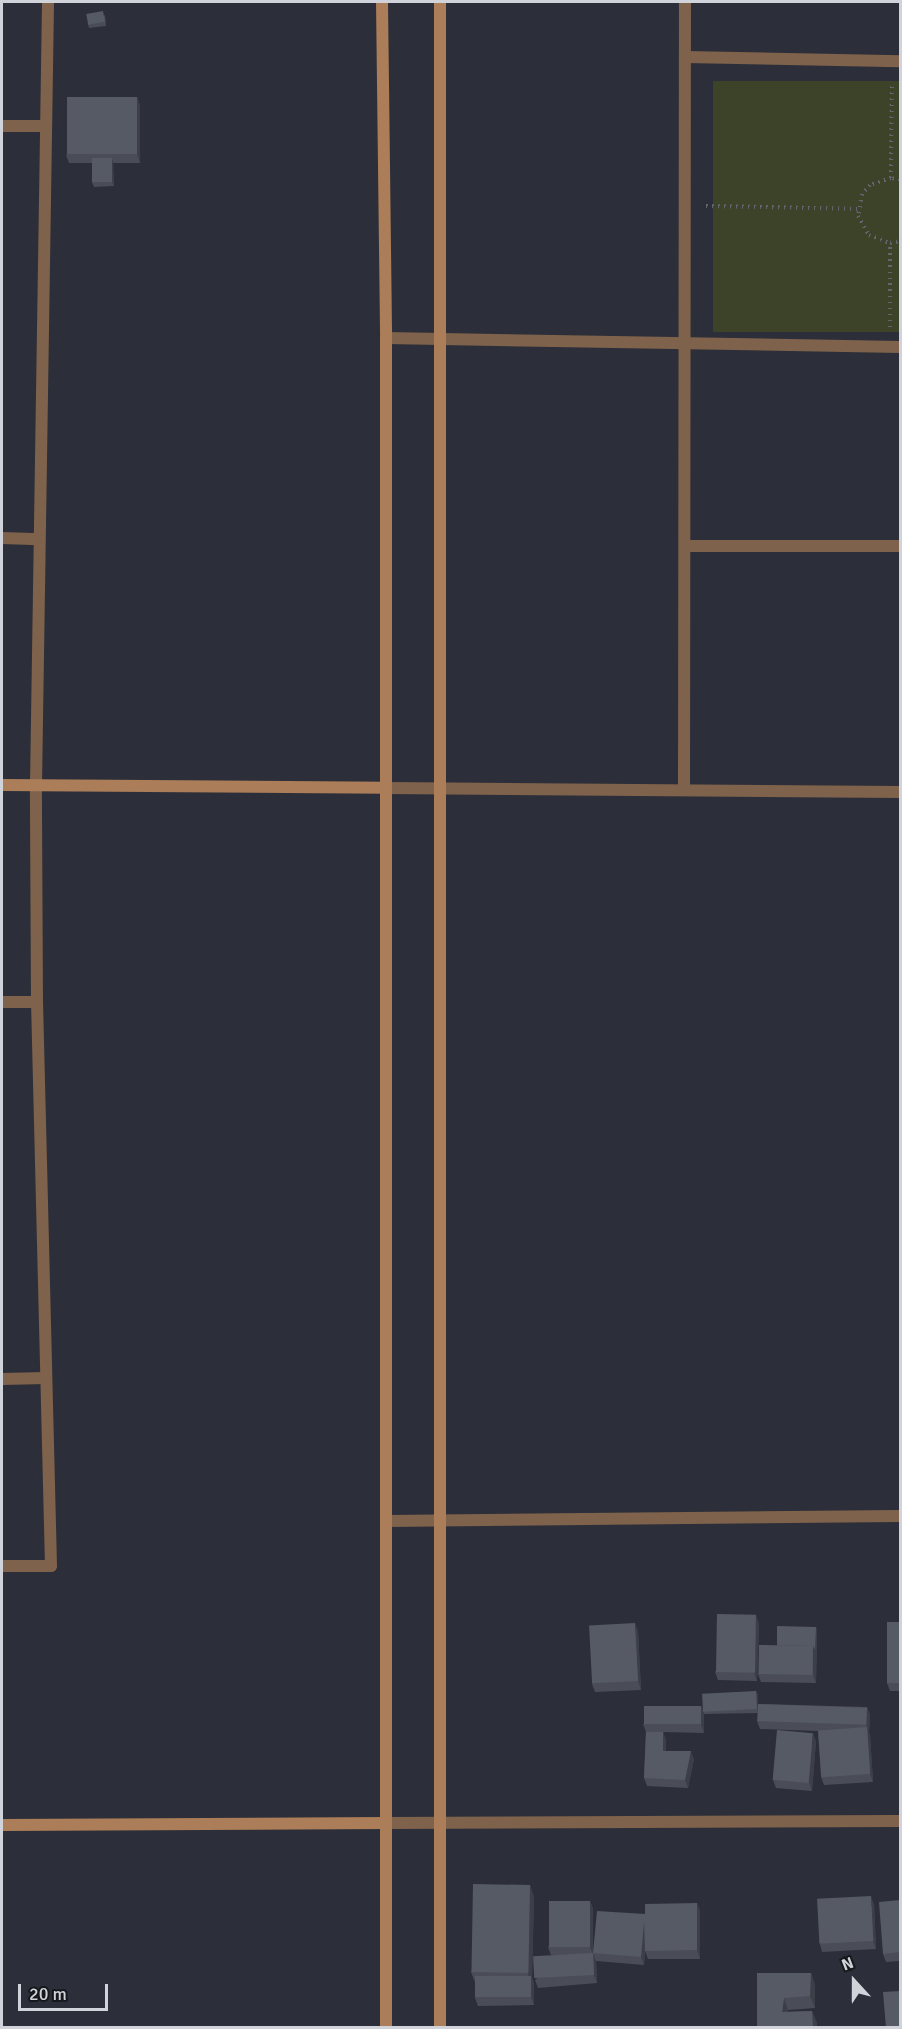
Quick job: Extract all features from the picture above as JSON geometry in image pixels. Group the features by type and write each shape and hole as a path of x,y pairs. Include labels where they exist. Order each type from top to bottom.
{"street":[{"path":"2,1566 51,1566 37,1002 36,785 48,2"},
{"path":"382,2 386,338 386,2028"},
{"path":"440,2 440,2028"},
{"path":"684,790 685,2"},
{"path":"685,57 896,61"},
{"path":"2,126 46,126"},
{"path":"386,338 895,347"},
{"path":"2,538 39,539"},
{"path":"685,546 900,546"},
{"path":"2,785 900,792"},
{"path":"2,1002 37,1002"},
{"path":"2,1379 46,1378"},
{"path":"386,1521 900,1516"},
{"path":"2,1825 900,1821"}],"path":[{"path":"891,178 896,61"},
{"path":"900,179 891,178 870,185 862,194 858,210 862,226 869,235 890,243 900,242"},
{"path":"685,205 858,210"},
{"path":"890,243 895,347"}],"green space":[{"path":"713,81 900,81 900,332 713,332"}],"building":[{"path":"103,11 105,22 88,25 86,14"},
{"path":"67,97 137,97 137,154 67,154"},
{"path":"92,158 112,158 112,182 92,182"},
{"path":"717,1614 756,1615 755,1673 716,1672"},
{"path":"887,1622 900,1622 900,1683 887,1683"},
{"path":"635,1623 638,1681 592,1683 589,1625"},
{"path":"777,1626 816,1627 815,1650 813,1646 777,1645"},
{"path":"759,1645 813,1646 812,1675 758,1674"},
{"path":"756,1691 757,1709 703,1712 702,1694"},
{"path":"758,1704 867,1708 866,1725 757,1721"},
{"path":"644,1706 701,1706 701,1724 644,1724"},
{"path":"867,1727 870,1774 821,1777 818,1730"},
{"path":"777,1730 813,1733 809,1783 773,1780"},
{"path":"646,1732 663,1732 663,1751 691,1751 685,1780 644,1778"},
{"path":"473,1884 530,1885 528,1973 471,1972"},
{"path":"871,1896 873,1941 819,1944 817,1899"},
{"path":"900,1900 900,1952 883,1954 879,1902"},
{"path":"549,1901 590,1901 590,1947 549,1947"},
{"path":"697,1903 697,1950 645,1951 644,1921 641,1957 593,1953 597,1911 645,1914 645,1904"},
{"path":"593,1953 594,1975 534,1978 533,1956"},
{"path":"757,1973 811,1973 810,1996 784,1998 782,2012 812,2011 813,2028 757,2028"},
{"path":"475,1976 531,1976 531,1997 475,1997"},
{"path":"900,1991 900,2028 886,2028 883,1992"}]}
